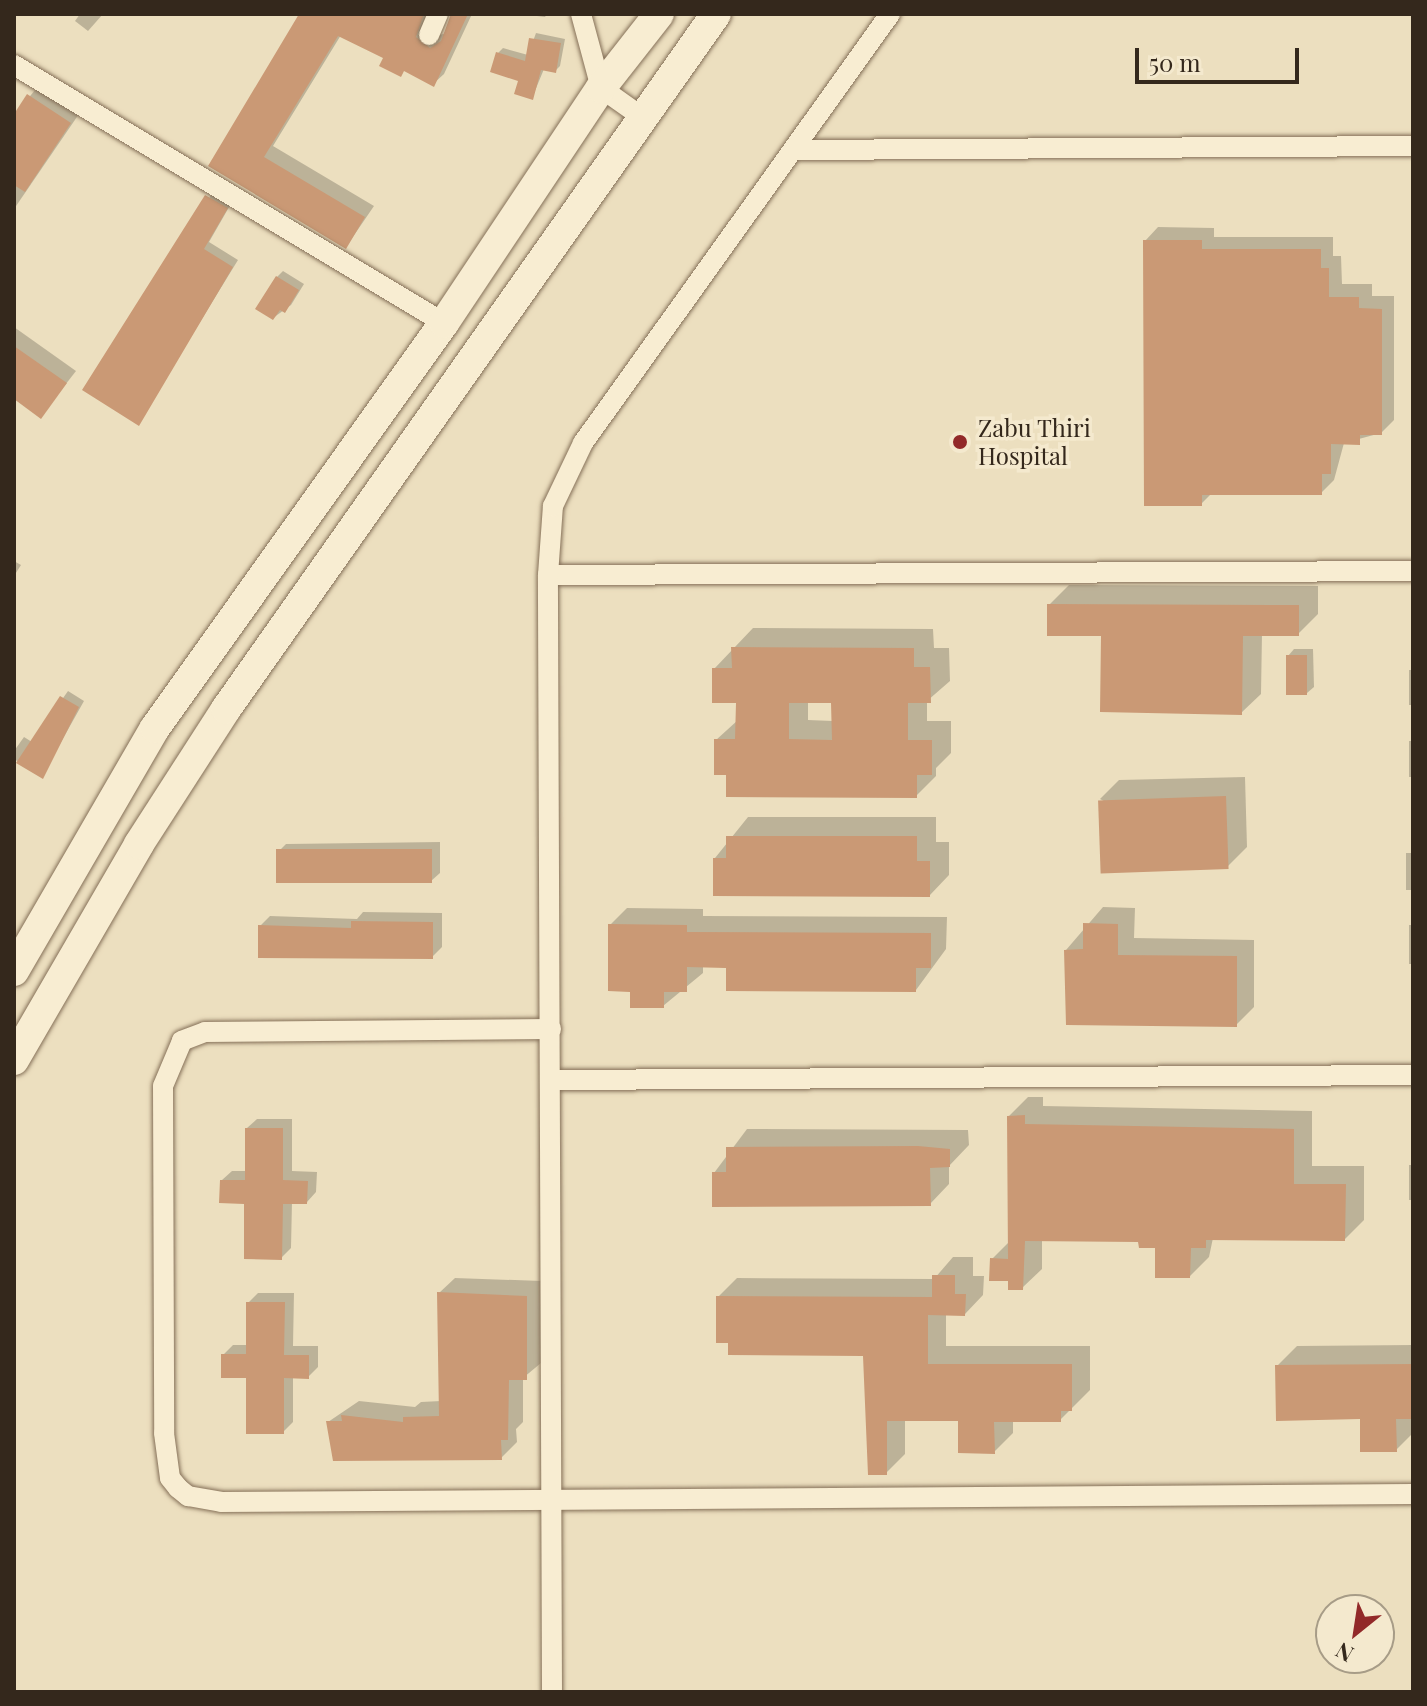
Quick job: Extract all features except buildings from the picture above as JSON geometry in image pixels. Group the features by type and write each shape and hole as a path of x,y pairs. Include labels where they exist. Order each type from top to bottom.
{"main road":[{"path":"14,971 155,728 444,323 601,88 659,14"},
{"path":"14,1060 139,844 226,709 716,14"}],"street":[{"path":"429,35 438,14"},
{"path":"581,14 601,88 642,117"},
{"path":"552,1692 555,1497 548,575 553,506 570,465 797,150 890,14"},
{"path":"14,65 444,323"},
{"path":"797,150 1413,146"},
{"path":"548,575 1413,571"},
{"path":"551,1029 205,1032 182,1041 163,1086 164,1417 170,1478 178,1488 200,1500 1413,1494"},
{"path":"551,1080 1413,1075"}],"place":[{"name":"Zabu Thiri Hospital","path":"960,442"}]}
